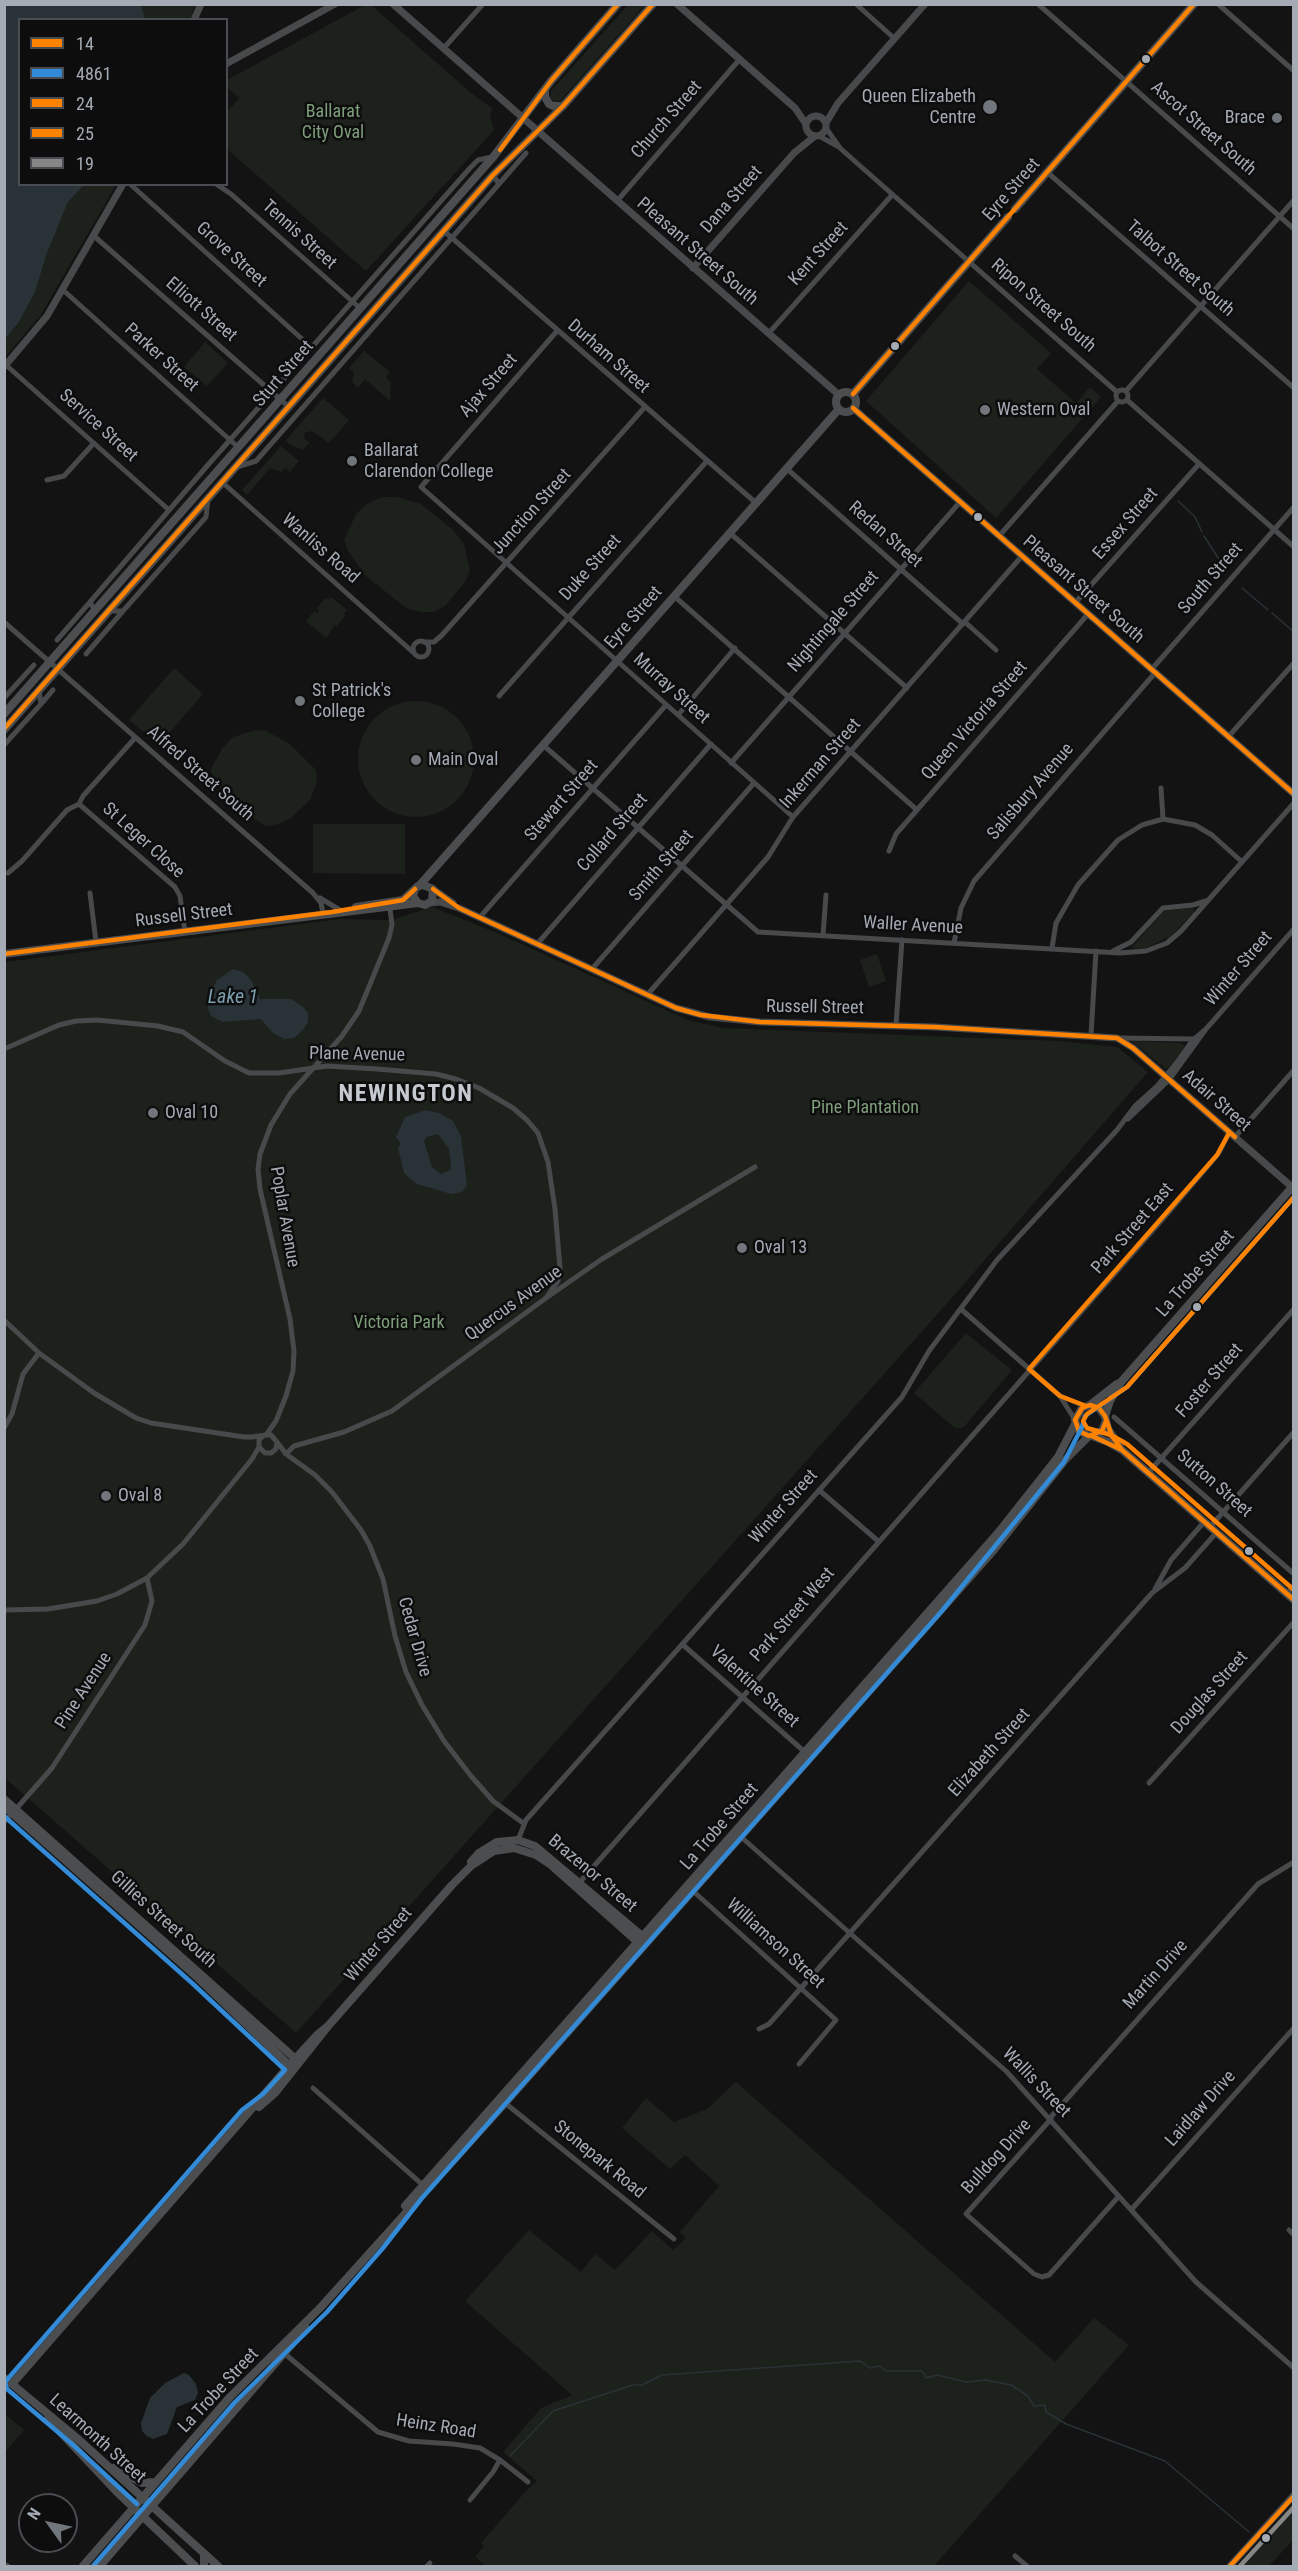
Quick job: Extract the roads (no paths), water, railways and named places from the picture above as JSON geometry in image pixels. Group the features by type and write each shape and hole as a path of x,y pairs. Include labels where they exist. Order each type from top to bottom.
{"main road":[{"name":"Sturt Street","path":"4,714 494,156 545,88 618,4"},
{"name":"Sturt Street","path":"4,730 493,175 563,106 653,4"},
{"name":"Eyre Street","path":"1015,209 1194,4"},
{"path":"545,88 545,97 549,104 563,106"},
{"name":"Eyre Street","path":"853,394 1008,217"},
{"path":"844,392 853,394 856,400 853,408 846,412 839,409 836,402 839,395 844,392"},
{"name":"Eyre Street","path":"417,888 839,409"},
{"name":"Eyre Street","path":"432,889 436,872 453,848"},
{"path":"426,885 432,889 433,898 429,903 418,903 413,896 417,888 426,885"},
{"name":"Russell Street","path":"390,905 406,899 417,888"},
{"name":"Russell Street","path":"4,954 336,911 418,903"},
{"name":"La Trobe Street","path":"1106,1418 1110,1401 1121,1382 1293,1187"},
{"name":"La Trobe Street","path":"1088,1406 1121,1382"},
{"path":"1088,1406 1099,1408 1106,1418 1102,1431 1090,1436 1082,1434 1075,1422 1078,1411 1088,1406"},
{"name":"Sutton Street","path":"1106,1418 1112,1436 1122,1450"},
{"name":"La Trobe Street","path":"808,1755 998,1533 1058,1457 1075,1422"},
{"name":"La Trobe Street","path":"100,2566 151,2507 210,2432 238,2406 285,2354 321,2307 425,2187 808,1755 993,1551 1065,1460 1090,1436"},
{"name":"Sutton Street","path":"1090,1436 1122,1450 1293,1600"},
{"name":"Gillies Street South","path":"4,1799 14,1811 295,2064"},
{"name":"Gillies Street South","path":"4,1806 14,1811"},
{"name":"Winter Street","path":"12,2384 248,2115 268,2100 318,2034 330,2025 484,1849 497,1842 518,1844"},
{"name":"Brazenor Street","path":"518,1844 544,1851 577,1884 643,1942"},
{"name":"Gillies Street South","path":"161,1942 270,2048 295,2064"},
{"name":"La Trobe Street","path":"84,2566 185,2448 247,2380 321,2307"},
{"path":"247,2380 280,2353 285,2354"},
{"name":"Learmonth Street","path":"12,2384 70,2432 218,2566"},
{"name":"Learmonth Street","path":"33,2402 134,2509 195,2566"},
{"path":"185,2448 210,2432"},
{"path":"102,2461 142,2483 157,2482"},
{"path":"204,2554 204,2566"}],"street":[{"path":"195,18 201,4"},
{"path":"228,63 335,4"},
{"name":"Pleasant Street South","path":"393,4 839,395"},
{"path":"443,49 483,4"},
{"path":"677,4 795,108 807,127 817,136"},
{"path":"856,4 896,39"},
{"path":"795,108 816,116 826,125 838,103 925,4"},
{"name":"Ascot Street South","path":"1038,4 1293,229"},
{"path":"1218,4 1293,70"},
{"name":"Church Street","path":"616,201 739,60"},
{"path":"816,116 838,103"},
{"name":"Dana Street","path":"794,153 807,127 816,116"},
{"name":"Dana Street","path":"693,268 794,153 817,136 826,125"},
{"name":"Ripon Street South","path":"826,125 840,148"},
{"name":"Ripon Street South","path":"817,136 840,148 1117,392"},
{"name":"Sturt Street","path":"237,467 256,461 526,153"},
{"name":"Sturt Street","path":"57,640 470,168 478,160 494,156"},
{"name":"Talbot Street South","path":"1047,172 1293,388"},
{"path":"493,175 498,184"},
{"path":"5,366 43,323 122,186"},
{"name":"Grove Street","path":"132,186 312,348"},
{"name":"Tennis Street","path":"219,186 231,194 361,309"},
{"name":"Kent Street","path":"768,334 892,195"},
{"path":"1127,400 1126,391 1293,200"},
{"name":"Eyre Street","path":"1008,217 1015,209"},
{"name":"Durham Street","path":"444,231 644,408 756,503"},
{"name":"Elliott Street","path":"94,236 289,407"},
{"name":"Parker Street","path":"63,290 239,448"},
{"name":"Ajax Street","path":"421,487 557,332"},
{"name":"Service Street","path":"5,366 169,510"},
{"path":"1118,400 1117,392 1126,391"},
{"path":"999,536 1118,400 1127,400 1293,546"},
{"name":"Junction Street","path":"428,652 644,408"},
{"name":"Pleasant Street South","path":"853,408 1293,794"},
{"path":"47,480 64,476 94,443"},
{"name":"Duke Street","path":"499,696 706,461"},
{"name":"Essex Street","path":"1075,603 1199,464"},
{"name":"Redan Street","path":"786,468 996,650"},
{"name":"Wanliss Road","path":"223,483 415,654"},
{"name":"Murray Street","path":"421,487 793,818"},
{"name":"Sturt Street","path":"87,654 206,518 208,499"},
{"name":"Nightingale Street","path":"731,763 960,502"},
{"name":"South Street","path":"1153,672 1293,507"},
{"path":"730,533 907,688"},
{"name":"Inkerman Street","path":"648,994 771,853 793,818 1022,556"},
{"path":"674,596 917,810"},
{"path":"90,602 94,611"},
{"path":"109,611 123,611"},
{"name":"Queen Victoria Street","path":"889,851 895,836 1088,614"},
{"name":"Alfred Street South","path":"4,622 316,896 321,903 323,913"},
{"name":"Junction Street","path":"421,641 434,642 442,635"},
{"path":"398,638 407,642 421,641 428,645 428,652 422,657 415,654 414,646 421,641"},
{"path":"678,715 735,648"},
{"path":"1228,737 1293,663"},
{"path":"4,698 34,665"},
{"name":"Salisbury Avenue","path":"954,943 961,908 976,877 1153,672"},
{"path":"4,745 53,690"},
{"path":"39,691 41,704"},
{"name":"Stewart Street","path":"480,917 666,705"},
{"path":"79,804 83,796 135,738"},
{"name":"Collard Street","path":"538,943 711,744"},
{"name":"Waller Avenue","path":"543,745 757,931 1108,952 1141,952 1162,945 1181,932 1293,803"},
{"name":"Smith Street","path":"592,969 754,783"},
{"path":"1161,788 1163,819"},
{"name":"St Leger Close","path":"8,873 22,861 67,810 79,804 175,887 180,896 184,932"},
{"path":"1052,948 1056,922 1078,885 1118,840 1142,825 1163,819 1195,825 1212,836 1241,861"},
{"name":"Russell Street","path":"432,889 459,908"},
{"path":"90,893 96,942"},
{"path":"823,935 826,895"},
{"path":"316,896 336,911"},
{"path":"1108,952 1122,948 1131,942 1163,908 1197,904 1209,899"},
{"name":"Russell Street","path":"429,903 440,902 459,908 684,1010 726,1020 896,1025 1117,1038 1193,1039"},
{"name":"Poplar Avenue","path":"265,1435 276,1420 291,1379 294,1351 290,1318 260,1189 259,1161 266,1134 276,1115 293,1090 342,1036 363,1002 389,938 392,923 390,905"},
{"name":"Winter Street","path":"518,1844 523,1823 902,1397 929,1351 1004,1252 1122,1124 1135,1106 1167,1078 1206,1029 1293,929"},
{"path":"896,1025 902,940"},
{"path":"1091,1035 1096,951"},
{"name":"Plane Avenue","path":"4,1049 59,1025 97,1020 158,1026 183,1032 225,1061 249,1073 279,1073 314,1067 424,1072 456,1079 496,1097 513,1108 538,1133 548,1162 560,1268 558,1281 546,1298"},
{"name":"Winter Street","path":"1167,1078 1193,1039 1206,1029"},
{"name":"Adair Street","path":"1117,1038 1293,1187"},
{"name":"Park Street East","path":"1029,1369 1232,1135 1293,1070"},
{"name":"Quercus Avenue","path":"286,1454 294,1446 344,1432 392,1411 602,1259 755,1167"},
{"name":"Foster Street","path":"1148,1473 1293,1309"},
{"path":"962,1310 1060,1396 1075,1422"},
{"path":"4,1320 39,1353 103,1399 136,1418 151,1423 244,1437 273,1436 277,1441 274,1451 252,1459"},
{"path":"4,1428 12,1414 23,1374 39,1353"},
{"name":"Park Street West","path":"577,1884 1029,1369"},
{"path":"1060,1396 1088,1406"},
{"name":"Sutton Street","path":"1114,1417 1293,1574"},
{"name":"Poplar Avenue","path":"276,1420 277,1441"},
{"path":"1210,1527 1293,1432"},
{"path":"4,1610 54,1608 97,1601 117,1594 147,1578 183,1544 252,1459 265,1435"},
{"path":"244,1437 265,1453"},
{"name":"Cedar Drive","path":"277,1441 286,1454 315,1475 345,1506 370,1546 383,1579 406,1672 439,1733 458,1760 493,1801 523,1823"},
{"name":"Cedar Drive","path":"274,1451 286,1454"},
{"path":"819,1490 878,1541"},
{"name":"Elizabeth Street","path":"759,2029 769,2024 1152,1593 1185,1568 1210,1527"},
{"name":"Elizabeth Street","path":"1152,1593 1171,1560 1210,1527"},
{"name":"Pine Avenue","path":"4,1821 52,1768 145,1625 152,1606 147,1578"},
{"path":"1286,1594 1293,1586"},
{"name":"Douglas Street","path":"1149,1783 1293,1623"},
{"name":"Valentine Street","path":"682,1644 808,1755"},
{"name":"Wallis Street","path":"738,1834 1007,2072 1196,2282 1293,2368"},
{"name":"Martin Drive","path":"1050,2119 1258,1884 1293,1862"},
{"name":"Williamson Street","path":"690,1888 836,2020 799,2064"},
{"name":"Laidlaw Drive","path":"1131,2210 1293,2028"},
{"path":"313,2088 425,2187"},
{"name":"Stonepark Road","path":"503,2101 674,2239"},
{"name":"Bulldog Drive","path":"1050,2119 966,2214 1034,2274 1042,2277 1049,2275 1119,2196"},
{"name":"Heinz Road","path":"285,2354 378,2432 409,2441 480,2448 528,2482"},
{"name":"Learmonth Street","path":"4,2377 12,2384"},
{"path":"470,2500 500,2460"},
{"path":"1230,2566 1293,2495"},
{"path":"1015,2556 1027,2566"}],"water":[{"path":"5,4 141,5 145,18 18,18 18,186 83,186 68,202 47,253 35,292 19,322 5,339"},
{"name":"Lake 1","path":"233,969 243,972 251,980 260,999 291,999 302,1006 308,1013 308,1022 302,1031 294,1038 284,1039 272,1032 261,1019 223,1022 211,1016 207,1005 211,992 217,980"},
{"path":"426,1110 439,1113 453,1121 461,1136 467,1185 462,1192 451,1194 417,1184 404,1173 398,1148 401,1144 396,1137 405,1117","holes":["438,1134 449,1149 450,1170 441,1174 432,1167 424,1141 427,1137"]},
{"path":"184,2373 189,2375 196,2384 198,2393 195,2400 177,2407 167,2434 153,2439 147,2436 142,2431 141,2423 150,2398 165,2383"}],"waterway":[{"path":"1178,501 1195,517 1202,532"},
{"path":"1204,536 1224,567"},
{"path":"1242,588 1268,610"},
{"path":"1272,613 1294,632"},
{"path":"510,2456 553,2411 633,2385 642,2385 662,2375 860,2361 870,2368 880,2366 886,2371 922,2371 926,2378 937,2375 966,2382 986,2380 1011,2385 1028,2396 1034,2406 1045,2405 1046,2412 1066,2424 1165,2461 1249,2532"}],"place":[{"name":"Queen Elizabeth Centre","path":"990,107"},
{"name":"Brace","path":"1277,118"},
{"name":"Western Oval","path":"985,410"},
{"name":"Ballarat Clarendon College","path":"352,461"},
{"name":"St Patrick's College","path":"300,701"},
{"name":"Main Oval","path":"416,760"},
{"name":"Oval 10","path":"153,1113"},
{"name":"Oval 13","path":"742,1248"},
{"name":"Oval 8","path":"106,1496"}],"district":[{"name":"NEWINGTON","path":"406,1095"}],"park label":[{"name":"Ballarat City Oval","path":"333,122"},
{"name":"Pine Plantation","path":"865,1108"},
{"name":"Victoria Park","path":"399,1323"}]}
